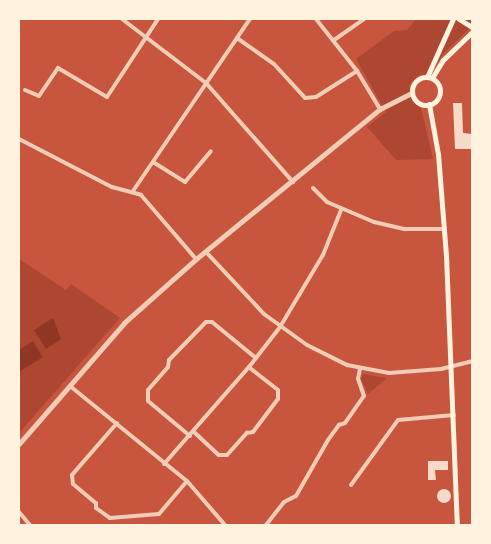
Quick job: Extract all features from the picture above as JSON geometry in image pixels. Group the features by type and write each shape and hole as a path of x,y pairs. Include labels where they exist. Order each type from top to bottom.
{"main road":[{"path":"430,78 452,19"},
{"path":"459,19 472,27"},
{"path":"430,78 438,84 440,93 436,100 429,104 418,102 412,92 415,82 430,78 443,60 472,32"},
{"path":"429,104 438,154 444,229 454,415 457,525"}],"street":[{"path":"122,19 206,82 293,182"},
{"path":"25,90 39,96 58,68 106,97 158,19"},
{"path":"133,191 250,19"},
{"path":"316,19 357,71 380,110"},
{"path":"334,40 364,19"},
{"path":"237,38 274,64 305,98 316,97 357,71"},
{"path":"19,444 124,324 196,259 380,110 412,92"},
{"path":"19,139 112,186 133,191 147,200 196,259"},
{"path":"153,162 185,182 211,151"},
{"path":"312,188 327,202 342,210 388,226 444,229"},
{"path":"164,464 194,432 280,327 323,255 342,210"},
{"path":"206,252 244,295 280,327 307,346 360,369 389,373 451,366 472,361"},
{"path":"190,436 148,401 148,390 168,367 169,360 206,322 212,322 256,358"},
{"path":"194,432 219,455 228,455 247,434 253,432 278,399 278,390 249,367"},
{"path":"266,525 284,502 296,496 318,463 318,456 364,396 358,379 360,369"},
{"path":"70,386 187,481 225,525"},
{"path":"351,485 398,420 454,415"},
{"path":"117,423 72,474 73,484 96,503 96,508 110,518 159,514 187,481"},
{"path":"19,512 30,525"}],"shaded area":[{"path":"416,19 472,19 472,26 443,54 431,74 419,75 409,85 412,101 421,107 433,159 396,160 367,127 386,112 356,59 394,31 407,30"},
{"path":"19,259 66,290 71,284 120,318 19,433"},
{"path":"53,318 61,339 46,349 34,330"},
{"path":"33,341 43,357 19,372 19,350"},
{"path":"363,374 386,379 368,394 361,379"}],"building":[{"path":"453,103 462,103 463,133 472,134 472,149 455,149"},
{"path":"428,461 448,461 448,470 435,470 436,480 428,480"},
{"path":"441,489 447,489 451,496 447,503 441,503 437,499 437,493"}]}
